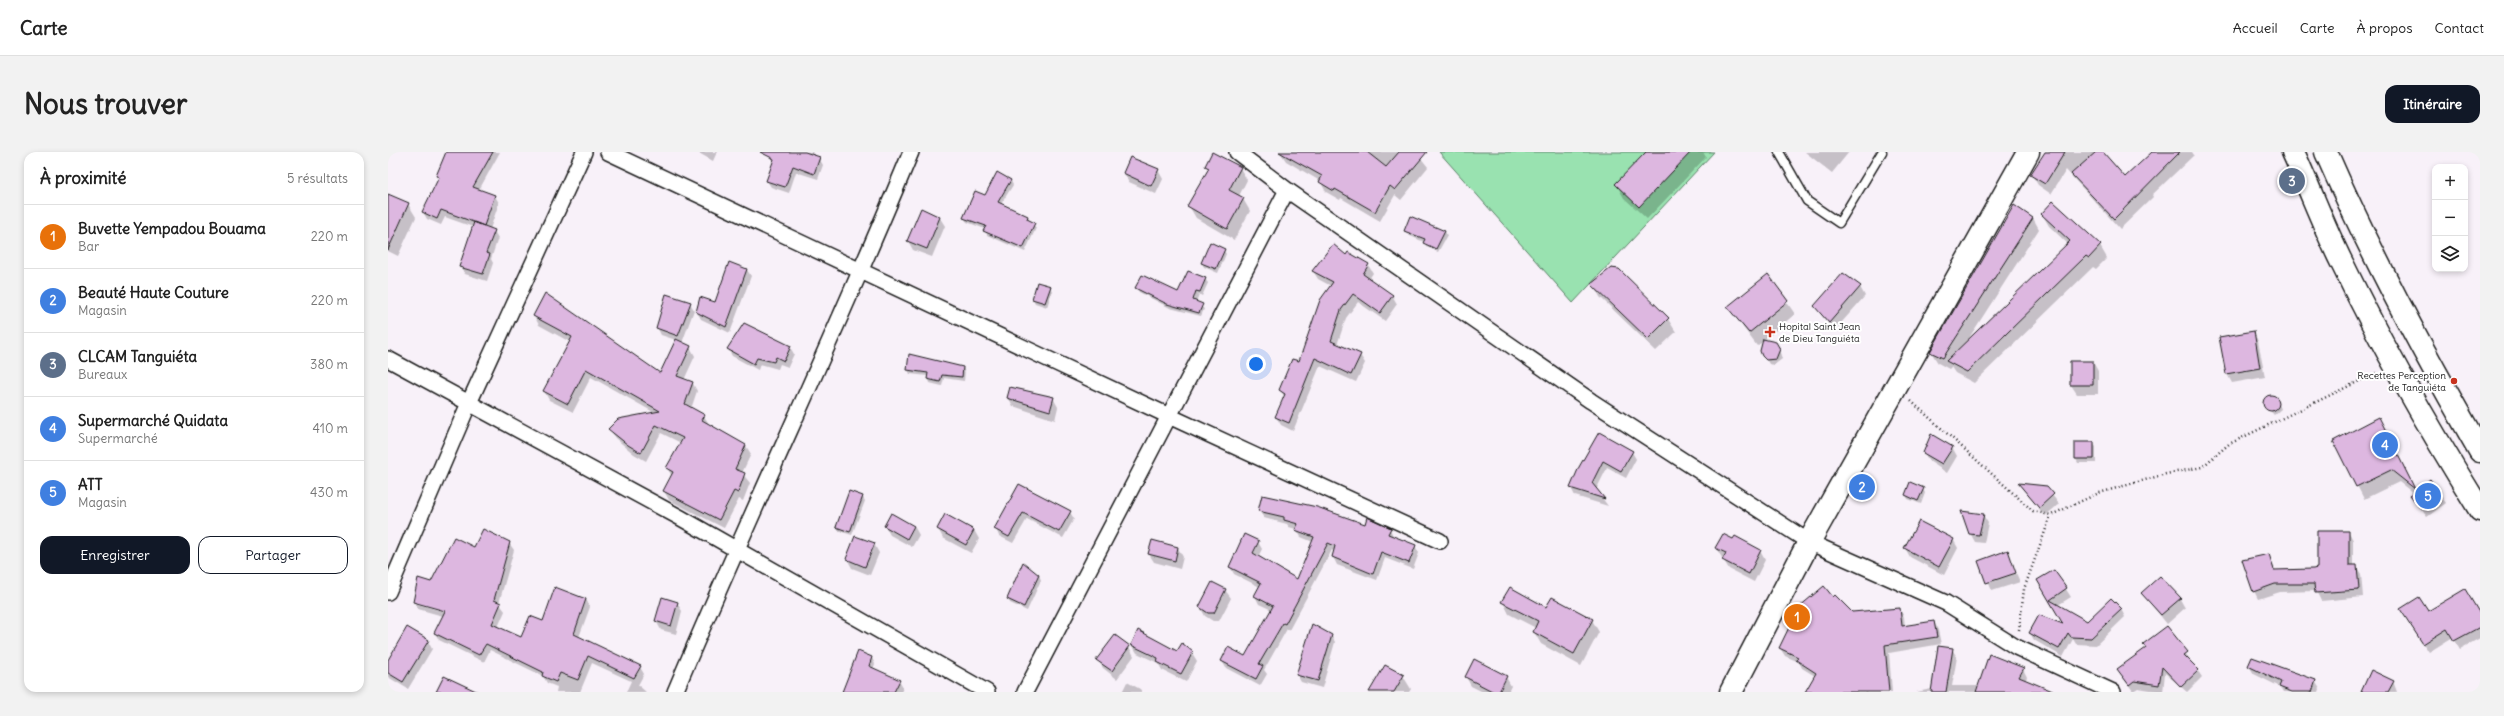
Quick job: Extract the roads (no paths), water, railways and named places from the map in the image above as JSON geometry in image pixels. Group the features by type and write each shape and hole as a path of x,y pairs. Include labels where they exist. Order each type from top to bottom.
{"main road":[{"path":"1731,692 1809,542 2028,152"},
{"path":"2293,152 2342,263 2406,389 2480,510"},
{"path":"2326,152 2346,196 2434,373 2480,451"},
{"path":"2406,389 2434,373"}],"street":[{"path":"388,592 469,403 584,152"},
{"path":"608,152 1169,416 1440,541"},
{"path":"675,692 735,550 862,271 911,152"},
{"path":"1237,152 1287,190 1591,401 1809,542 1946,603 2016,647 2113,692"},
{"path":"1024,692 1287,190"},
{"path":"388,359 681,518 987,692"}],"lane":[{"path":"1779,152 1807,200 1839,223 1882,152"}],"place":[{"name":"CLCAM Tanguiéta","path":"2292,181"},
{"name":"Hopital Saint Jean de Dieu Tanguiéta","path":"1770,332"},
{"name":"Recettes Perception de Tanguiéta","path":"2454,381"},
{"name":"Supermarché Quidata","path":"2385,445"},
{"name":"Beauté Haute Couture","path":"1862,487"},
{"name":"ATT","path":"2428,496"},
{"name":"Buvette Yempadou Bouama","path":"1797,617"}]}
